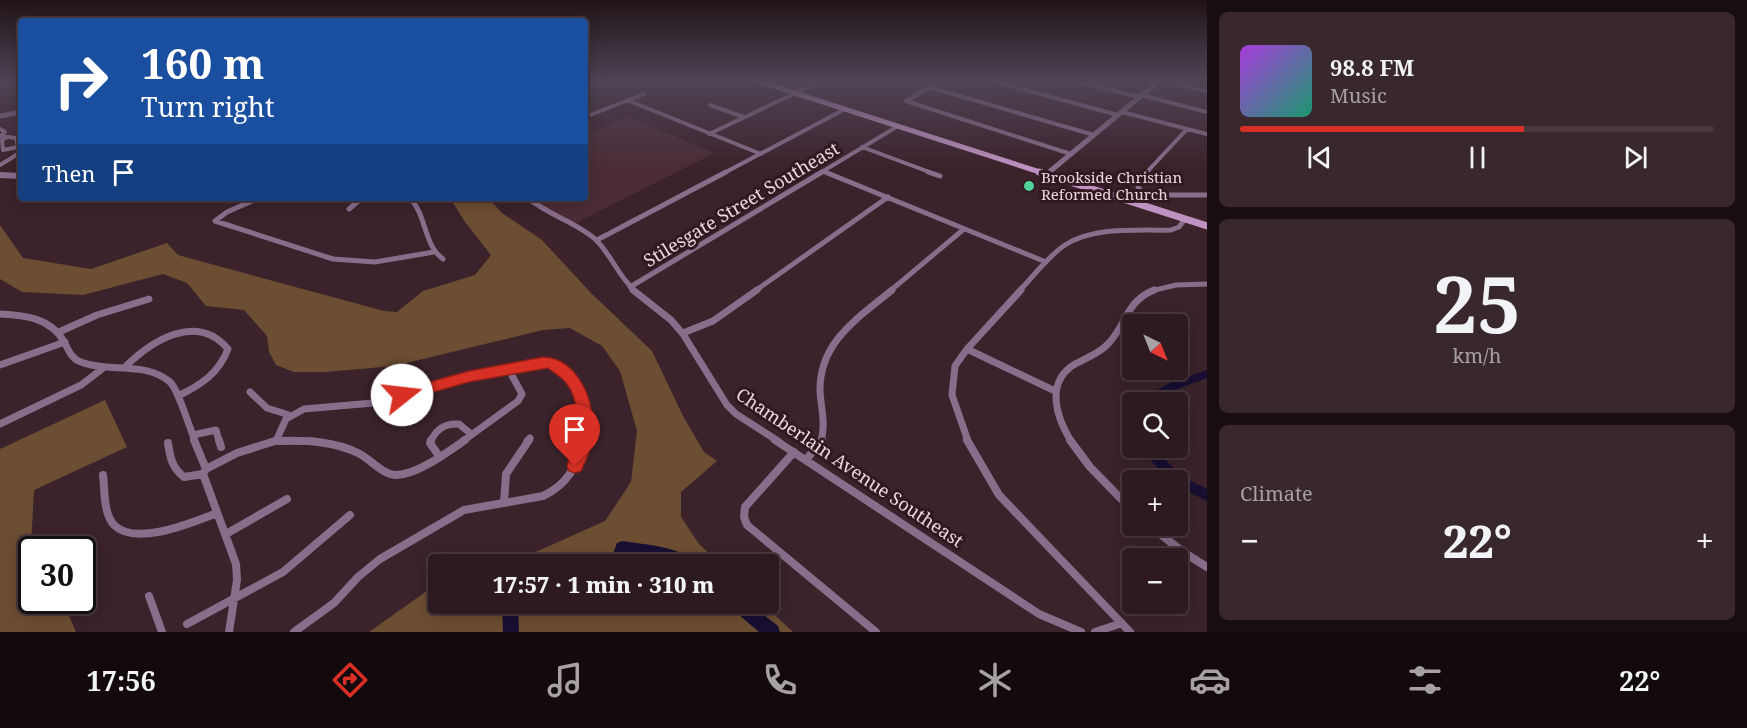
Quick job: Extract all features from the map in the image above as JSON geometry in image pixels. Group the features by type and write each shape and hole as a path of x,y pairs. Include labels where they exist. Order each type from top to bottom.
{"main road":[{"path":"847,109 1047,174 1144,202 1207,226"}],"street":[{"path":"588,116 604,109"},
{"path":"650,109 761,154"},
{"path":"723,109 744,117"},
{"path":"709,134 761,109"},
{"path":"597,240 844,109"},
{"path":"932,109 1071,154"},
{"path":"1006,109 1094,135"},
{"path":"1106,109 1207,134"},
{"path":"1047,174 1124,109"},
{"path":"0,116 18,113"},
{"name":"Stilesgate Street Southeast","path":"630,287 898,126"},
{"path":"0,129 6,132 0,136"},
{"path":"1187,129 1139,181 1138,187 1144,202 1168,195 1207,195"},
{"path":"0,136 16,138 18,144"},
{"path":"7,137 2,140 3,150 18,149"},
{"path":"862,147 940,176"},
{"path":"0,165 18,151"},
{"path":"823,171 1046,262"},
{"path":"0,176 18,176"},
{"path":"682,333 713,321 888,197"},
{"path":"253,201 227,212 215,221 333,259 375,262 434,252"},
{"path":"349,209 358,201"},
{"path":"413,201 419,208 434,252 443,259"},
{"name":"Chamberlain Avenue Southeast","path":"532,201 544,211 597,240 630,287 664,313 682,333 726,405 744,420 1039,614 1081,632"},
{"path":"1130,632 999,495 971,449 958,421 952,395 955,366 967,349 1046,262 1066,244 1086,236 1109,232 1172,230 1179,227 1185,219"},
{"path":"806,460 820,443 824,428 819,385 829,349 842,332 964,229"},
{"path":"1122,500 1076,452 1064,432 1056,407 1055,391 1062,375 1070,367 1107,345 1133,304 1149,291 1174,285 1207,284"},
{"path":"58,332 97,315 149,299"},
{"path":"0,314 32,317 50,325 58,332 68,351 78,361 102,369 148,370 164,377 172,384 193,435 217,513 236,564 235,597 229,632"},
{"path":"124,368 143,349 176,334 197,331 213,333 222,339 228,349 219,370 204,382 178,396"},
{"path":"0,365 65,342"},
{"path":"967,349 1055,391"},
{"path":"278,441 283,423 289,415 302,409 352,406 386,400 469,377 552,363 571,378 582,402 585,435 580,454 570,475 554,492 464,510 369,567 334,603 294,632"},
{"path":"0,424 81,385 102,369"},
{"path":"168,443 172,466 184,477 205,472 237,453 278,441 314,440 362,455 387,472 402,475 417,470 439,456 521,397 508,370"},
{"path":"250,392 267,408 289,415"},
{"path":"439,456 430,444 433,434 440,428 448,424 459,424 471,434"},
{"path":"193,435 216,430 221,447"},
{"path":"504,502 504,475 530,438"},
{"path":"794,452 744,507 747,525 876,632"},
{"path":"104,476 108,512 113,524 122,531 147,534 217,513"},
{"path":"225,534 287,499"},
{"path":"187,624 291,566 321,537 350,515"},
{"path":"1163,536 1207,567"},
{"path":"149,596 162,632"},
{"path":"1095,632 1122,623"}],"shaded area":[{"path":"628,117 715,153 574,224 535,201 588,201 588,134"},
{"path":"452,201 491,201 502,213 542,240 591,293 652,351 683,416 704,452 717,461 681,492 681,517 699,544 710,554 531,554 605,521 631,482 637,431 620,371 602,346 570,328 543,330 394,366 325,372 294,372 276,365 269,352 267,336 244,310 206,306 187,283 163,274 83,295 22,292 0,279 0,225 23,258 91,269 167,243 178,255 384,311 397,312 423,291 475,275 491,255"},
{"path":"105,400 127,447 34,490 32,536 18,536 18,614 68,614 76,632 0,632 0,449"},
{"path":"428,590 428,614 774,614 793,632 369,632"}],"waterway":[{"path":"1163,392 1207,374"},
{"path":"1155,458 1167,470"},
{"path":"1188,486 1207,495"},
{"path":"620,554 622,548 656,554"},
{"path":"510,614 511,632"},
{"path":"750,614 772,632"}],"place":[{"name":"Brookside Christian Reformed Church","path":"1029,186"}],"route":[{"path":"402,395 469,377 543,362 552,363 571,378 582,402 585,435 575,466"}]}
